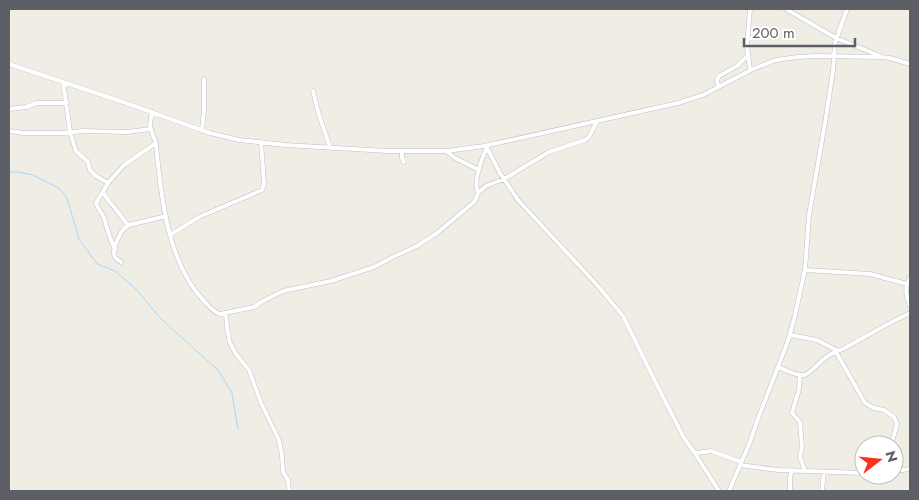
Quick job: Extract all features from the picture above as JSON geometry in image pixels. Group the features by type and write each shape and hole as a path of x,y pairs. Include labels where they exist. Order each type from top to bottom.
{"street":[{"path":"750,9 747,46 750,70"},
{"path":"786,9 836,38 882,57"},
{"path":"729,491 790,335 805,270 809,216 826,123 836,38 847,9"},
{"path":"718,86 718,76 735,67 748,55"},
{"path":"9,64 152,112 202,131 238,140 402,151 446,151 487,147 678,103 695,98 750,70 776,60 798,57 882,57 910,64"},
{"path":"202,131 204,79"},
{"path":"63,82 70,132 76,151 88,162 92,172 108,183"},
{"path":"313,92 330,147"},
{"path":"9,109 26,108 37,104 67,103"},
{"path":"152,112 151,129 156,143 158,172 173,248 194,289 216,313 226,313 254,307 283,291 331,281 374,267 412,249 437,233 473,203 478,193 486,186 504,179 549,152 585,140 589,137 597,121"},
{"path":"9,131 24,133 127,132 151,129"},
{"path":"170,235 199,216 262,190 264,184 261,142"},
{"path":"115,250 103,215 96,203 108,183 124,165 156,143"},
{"path":"478,193 476,185 482,157 487,147"},
{"path":"487,147 500,174 518,200 614,303 623,316 684,438 719,491"},
{"path":"402,151 404,162"},
{"path":"446,151 455,158 479,170"},
{"path":"102,192 129,225"},
{"path":"121,262 115,256 115,250 119,237 125,227 166,216"},
{"path":"805,270 870,274 907,284"},
{"path":"910,278 907,284 906,296 910,306"},
{"path":"226,313 230,343 249,370 261,404 279,440 284,472 288,480 288,491"},
{"path":"778,367 800,375 808,373 826,357 910,313"},
{"path":"790,335 818,340 837,352 865,403 894,416 897,424 894,435"},
{"path":"800,375 799,389 792,414 800,422 802,447 800,457 805,471"},
{"path":"694,452 712,451 741,463 778,470 854,473"},
{"path":"790,491 792,470"},
{"path":"822,491 824,472"}],"waterway":[{"path":"9,172 33,175 59,188 67,198 79,239 97,264 115,271 136,289 161,319 218,370 232,393 238,429"}]}
